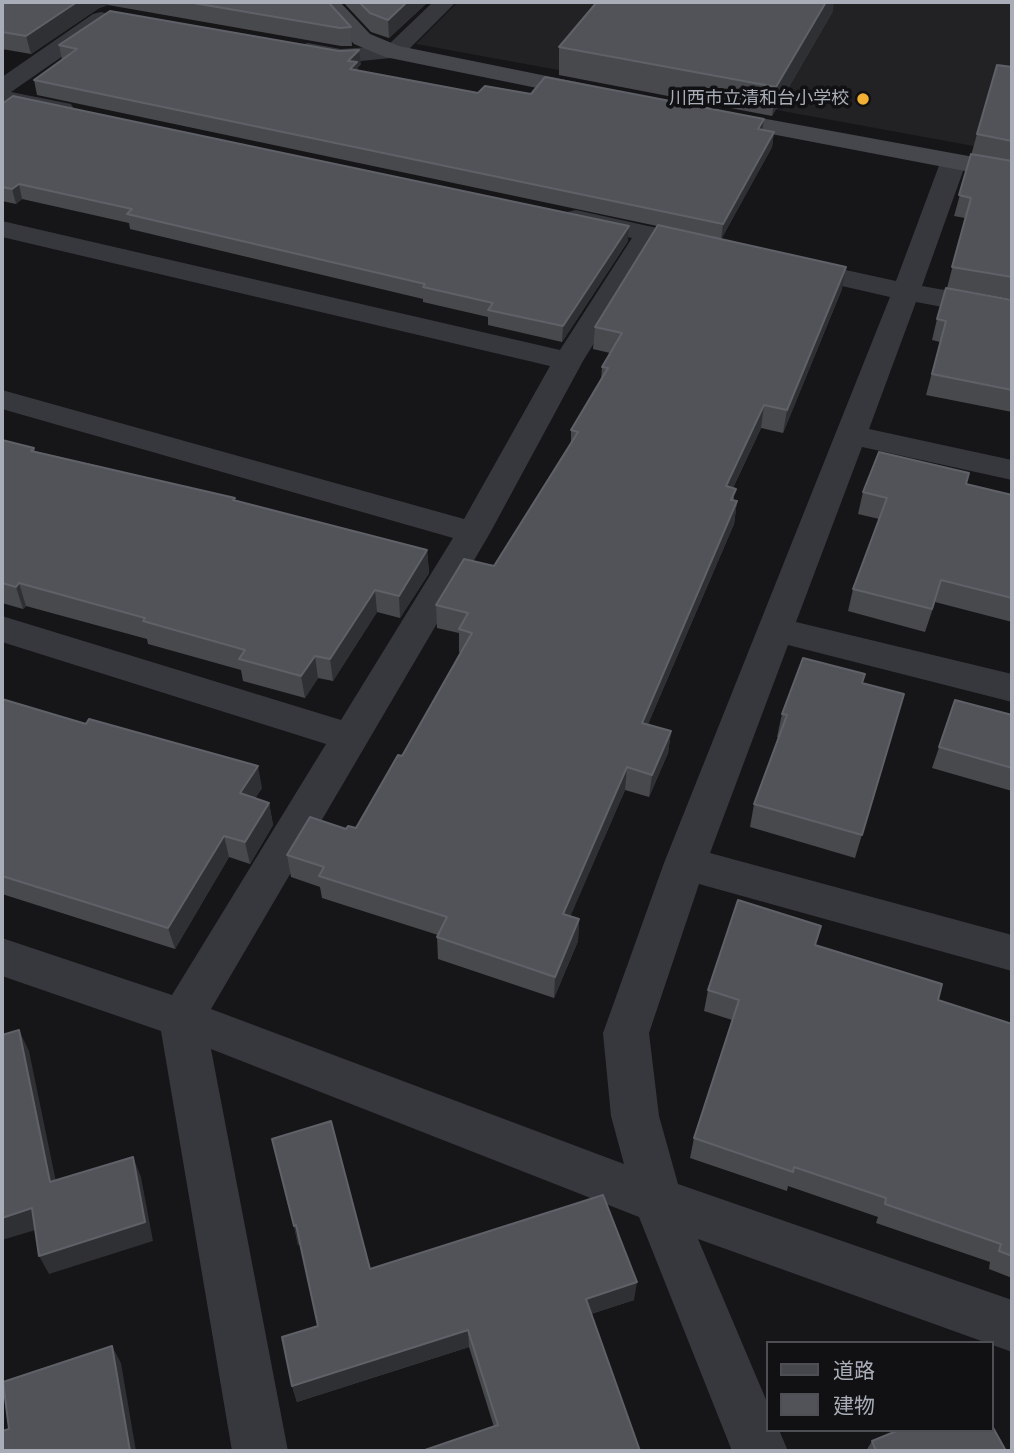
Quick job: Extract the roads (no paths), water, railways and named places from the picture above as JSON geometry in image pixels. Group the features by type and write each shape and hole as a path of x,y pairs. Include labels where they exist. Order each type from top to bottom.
{"street":[{"path":"328,2 362,38 393,52 615,97"},
{"path":"286,46 341,56 393,52 445,2"},
{"path":"2,87 108,15 122,17"},
{"path":"2,97 96,117"},
{"path":"696,113 1012,172"},
{"path":"760,1451 659,1201 635,1115 626,1033 685,863 906,292 953,163"},
{"path":"260,1451 182,1018 352,738 472,533 568,361 662,237 540,211"},
{"path":"2,229 568,361"},
{"path":"770,261 906,292 1012,311"},
{"path":"2,399 472,533"},
{"path":"850,435 1012,470"},
{"path":"2,629 352,738"},
{"path":"774,629 1012,688"},
{"path":"685,863 1012,953"},
{"path":"2,957 182,1018 659,1201 1012,1326"}],"place":[{"name":"川西市立清和台小学校","path":"863,99"}]}
